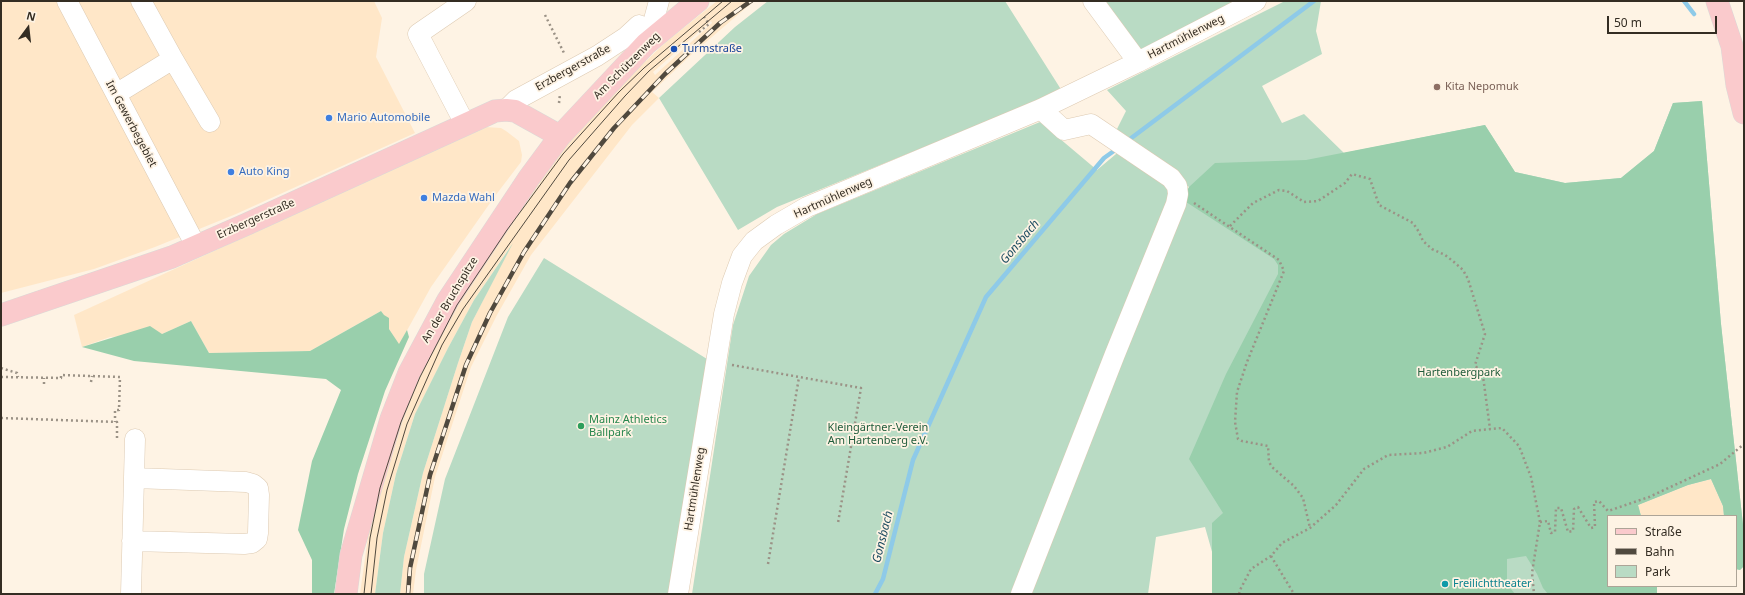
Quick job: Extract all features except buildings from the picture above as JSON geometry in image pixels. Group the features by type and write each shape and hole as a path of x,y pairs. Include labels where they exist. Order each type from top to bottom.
{"main road":[{"path":"1716,4 1732,46 1737,85 1744,113"},
{"name":"Am Schützenweg","path":"560,136 642,34 695,5"},
{"path":"506,110 515,112 560,136"},
{"name":"Erzbergerstraße","path":"1,315 154,263 196,246 465,124 495,111 506,110"},
{"name":"An der Bruchspitze","path":"346,594 351,555 371,481 391,419 409,373 430,330 448,300 515,199 560,136"},
{"name":"An der Bruchspitze","path":"356,594 371,481"}],"street":[{"name":"Im Gewerbegebiet","path":"67,1 196,246"},
{"path":"140,1 210,122"},
{"path":"465,124 418,34 440,8 466,1"},
{"path":"642,34 652,27 659,1"},
{"name":"Hartmühlenweg","path":"1093,1 1138,62"},
{"name":"Hartmühlenweg","path":"678,594 724,314 732,283 742,256 754,241 776,225 807,207 1041,109 1138,62 1256,1"},
{"name":"Erzbergerstraße","path":"506,110 516,100 597,56 626,37 642,34"},
{"path":"116,94 173,59"},
{"path":"1021,594 1115,354 1176,204 1178,194 1177,186 1171,178 1091,124 1064,130 1041,109"},
{"path":"131,594 135,438"},
{"path":"132,541 244,544 252,543 257,539 258,533 259,495 258,488 253,484 246,482 134,478"}],"path":[{"path":"695,5 709,24 699,32"},
{"path":"545,15 568,60"},
{"path":"1230,226 1253,203 1279,190 1287,191 1304,202 1318,201 1345,182 1352,174 1370,179 1379,205 1413,224 1420,232 1423,241 1432,249 1445,255 1454,262 1463,270 1468,279 1485,334 1475,365 1483,376 1490,429"},
{"path":"1178,194 1230,226 1279,260 1284,271 1247,362 1237,392 1235,422 1238,439 1268,446 1269,462 1272,467 1294,486 1303,498 1310,528"},
{"path":"716,362 861,388 838,523"},
{"path":"1,368 17,373 18,377"},
{"path":"1,377 61,378 61,375 120,377 119,410 115,410 117,438 135,438"},
{"path":"92,376 92,382"},
{"path":"768,564 799,377"},
{"path":"44,378 44,384"},
{"path":"1,418 115,422"},
{"path":"1239,594 1251,569 1271,556 1282,543 1310,528 1336,505 1364,469 1388,455 1423,453 1447,447 1472,431 1502,428 1519,446 1531,477 1540,522 1532,573 1534,594"},
{"path":"1540,522 1548,521 1551,532 1554,532 1556,508 1561,508 1568,532 1573,531 1574,509 1578,508 1591,528 1595,527 1594,502 1599,501 1608,511 1649,497 1720,464 1744,444"},
{"path":"1271,556 1294,594"}],"shaded area":[{"path":"1,1 374,1 382,18 376,57 415,133 236,214 155,247 94,269 1,293"},
{"path":"717,1 754,1 692,54 652,92 659,98 632,125 531,255 497,315 471,367 435,477 416,570 413,594 400,594 404,557 423,473 472,322 510,247 474,300 415,414 396,474 383,533 375,594 360,594 369,530 382,471 433,341 564,146 643,59 646,61 666,42","holes":["711,21 712,23 655,75 653,72"]},
{"path":"485,127 501,128 519,141 522,155 521,162 495,196 431,287 399,345 389,329 388,323 381,311 310,351 209,353 191,321 162,334 110,337 82,347 74,315"},
{"path":"1711,479 1723,506 1724,515 1641,515 1638,505 1688,485"}],"green space":[{"path":"768,1 1005,1 1062,91 777,207 738,230 659,98 735,27"},
{"path":"1098,1 1236,1 1140,52"},
{"name":"Kleingärtner-Verein Am Hartenberg e.V.","path":"1285,1 1321,1 1316,31 1322,54 1262,86 1282,123 1304,114 1344,153 1485,125 1515,172 1565,183 1621,178 1654,151 1673,103 1702,101 1721,324 1744,534 1744,566 1740,570 1737,569 1737,515 1724,515 1723,506 1711,479 1688,485 1638,505 1641,515 1607,515 1607,587 1657,587 1657,594 1219,594 1216,566 1205,527 1156,537 1148,594 692,594 733,325 749,276 771,245 784,234 817,214 1040,122 1097,170 1122,149 1183,200 1189,187 1114,135 1126,111 1107,90"},
{"name":"Hartenbergpark","path":"1702,101 1721,324 1744,534 1744,566 1740,570 1737,569 1737,515 1724,515 1723,506 1711,479 1688,485 1638,505 1641,515 1607,515 1607,587 1657,587 1657,594 1548,594 1543,588 1537,574 1526,556 1507,559 1507,584 1515,594 1212,594 1212,523 1223,513 1189,459 1226,374 1278,274 1278,265 1274,259 1183,200 1189,187 1215,163 1306,160 1485,125 1515,172 1565,183 1621,178 1654,151 1673,103"},
{"path":"513,243 472,322 458,363 423,473 404,557 400,594 375,594 383,533 396,474 415,414 474,300"},
{"name":"Mainz Athletics Ballpark","path":"544,258 707,359 668,594 424,594 424,574 445,479 508,317"},
{"path":"381,311 389,318 389,329 399,344 407,330 409,337 385,391 358,474 344,529 334,594 312,594 312,560 298,530 312,461 341,390 326,379 134,361 82,347 150,326 162,334 191,321 209,353 310,351"}],"waterway":[{"name":"Gonsbach","path":"1126,142 1314,1"},
{"name":"Gonsbach","path":"1684,1 1694,14"},
{"name":"Gonsbach","path":"875,594 883,579 913,460 986,297 1104,158 1118,148"}],"tram line":[{"path":"364,594 370,538 380,488 401,422 420,377 457,305 507,230 563,154 619,92 644,68 723,1"},
{"path":"371,594 377,538 387,490 407,424 442,345 463,309 569,160 649,71 732,1"}],"railway":[{"path":"408,594 410,568 430,475 466,365 490,313 524,252 570,183 614,128 665,74 720,23 751,1"}],"place":[{"name":"Turmstraße","path":"674,49"},
{"name":"Kita Nepomuk","path":"1437,87"},
{"name":"Mario Automobile","path":"329,118"},
{"name":"Auto King","path":"231,172"},
{"name":"Mazda Wahl","path":"424,198"},
{"name":"Mainz Athletics Ballpark","path":"581,426"},
{"name":"Freilichttheater","path":"1445,584"}]}
